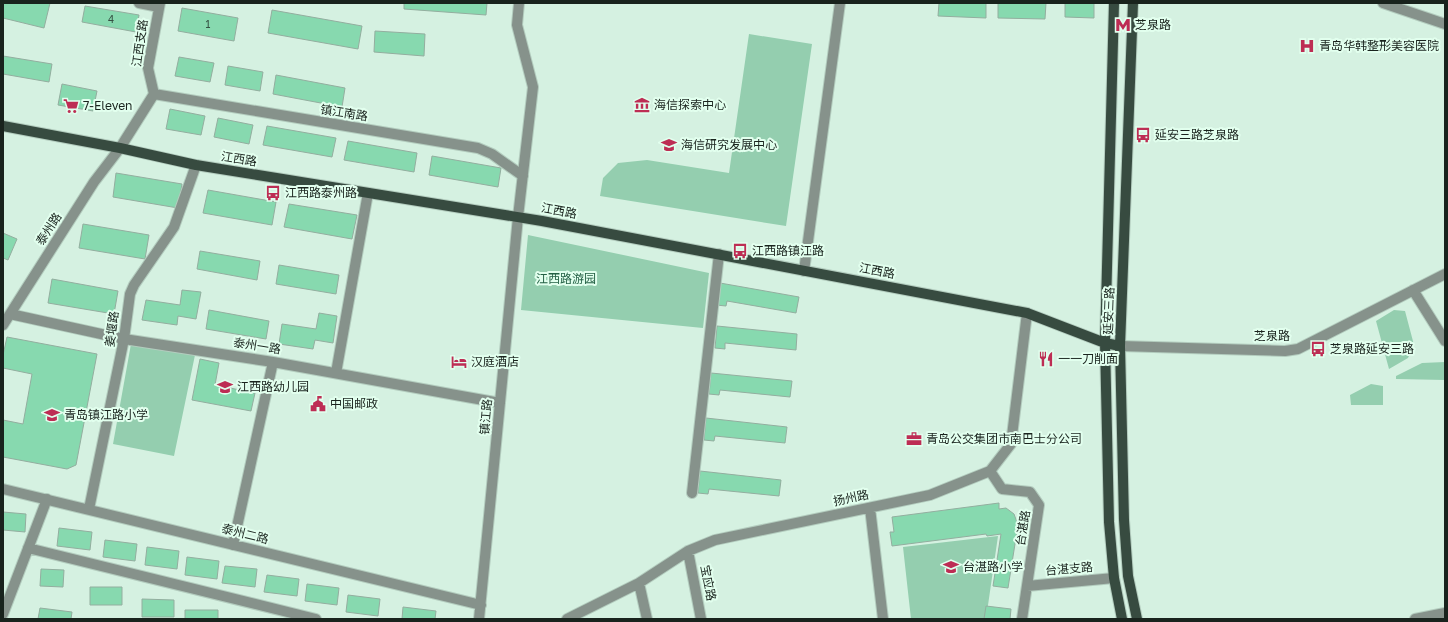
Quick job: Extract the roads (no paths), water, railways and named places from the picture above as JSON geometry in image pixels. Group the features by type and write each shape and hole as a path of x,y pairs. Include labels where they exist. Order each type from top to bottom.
{"main road":[{"name":"延安三路","path":"1114,3 1105,343 1109,522 1114,578 1122,619"},
{"name":"延安三路","path":"1132,3 1120,346 1124,520 1128,576 1136,619"},
{"name":"江西路","path":"3,126 120,148 196,165 518,217 1027,313 1105,343"},
{"name":"芝泉路","path":"1105,343 1120,346"}],"street":[{"path":"140,3 160,5"},
{"path":"518,217 533,87 517,25 519,3"},
{"path":"804,271 840,3"},
{"path":"1383,3 1445,24"},
{"name":"江西支路","path":"154,94 148,68 160,5"},
{"path":"120,148 154,94"},
{"name":"镇江南路","path":"154,94 478,148 492,154 523,176"},
{"name":"泰州路","path":"3,325 94,182 120,148"},
{"name":"姜堰路","path":"89,510 124,339 130,294 134,285 174,227 196,165"},
{"path":"336,373 368,193"},
{"name":"镇江路","path":"479,619 518,217"},
{"path":"692,493 719,254"},
{"name":"芝泉路","path":"1120,346 1286,351 1298,349 1445,274"},
{"path":"1413,290 1445,341"},
{"path":"990,471 1011,444 1027,313"},
{"name":"泰州一路","path":"10,314 124,339 273,362 500,403"},
{"path":"233,545 273,362"},
{"name":"扬州路","path":"567,619 639,582 688,551 715,540 930,495 990,471"},
{"name":"台湛路","path":"990,471 1002,489 1030,492 1039,505 1022,619"},
{"name":"泰州二路","path":"3,489 481,605"},
{"path":"3,614 47,500"},
{"path":"870,508 883,619"},
{"path":"28,548 316,619"},
{"name":"宝应路","path":"688,551 701,619"},
{"name":"台湛支路","path":"1027,586 1114,578"},
{"path":"639,582 647,619"},
{"path":"1415,619 1445,613"}],"place":[{"name":"芝泉路","path":"1123,25"},
{"name":"青岛华韩整形美容医院","path":"1307,46"},
{"name":"海信探索中心","path":"642,105"},
{"name":"7-Eleven","path":"71,106"},
{"name":"延安三路芝泉路","path":"1143,135"},
{"name":"海信研究发展中心","path":"669,145"},
{"name":"江西路泰州路","path":"273,193"},
{"name":"江西路镇江路","path":"740,251"},
{"name":"芝泉路延安三路","path":"1318,349"},
{"name":"一一刀削面","path":"1046,359"},
{"name":"汉庭酒店","path":"459,362"},
{"name":"江西路幼儿园","path":"225,387"},
{"name":"中国邮政","path":"318,404"},
{"name":"青岛镇江路小学","path":"52,415"},
{"name":"青岛公交集团市南巴士分公司","path":"914,439"},
{"name":"台湛路小学","path":"951,567"}],"park label":[{"name":"江西路游园","path":"566,279"}]}
